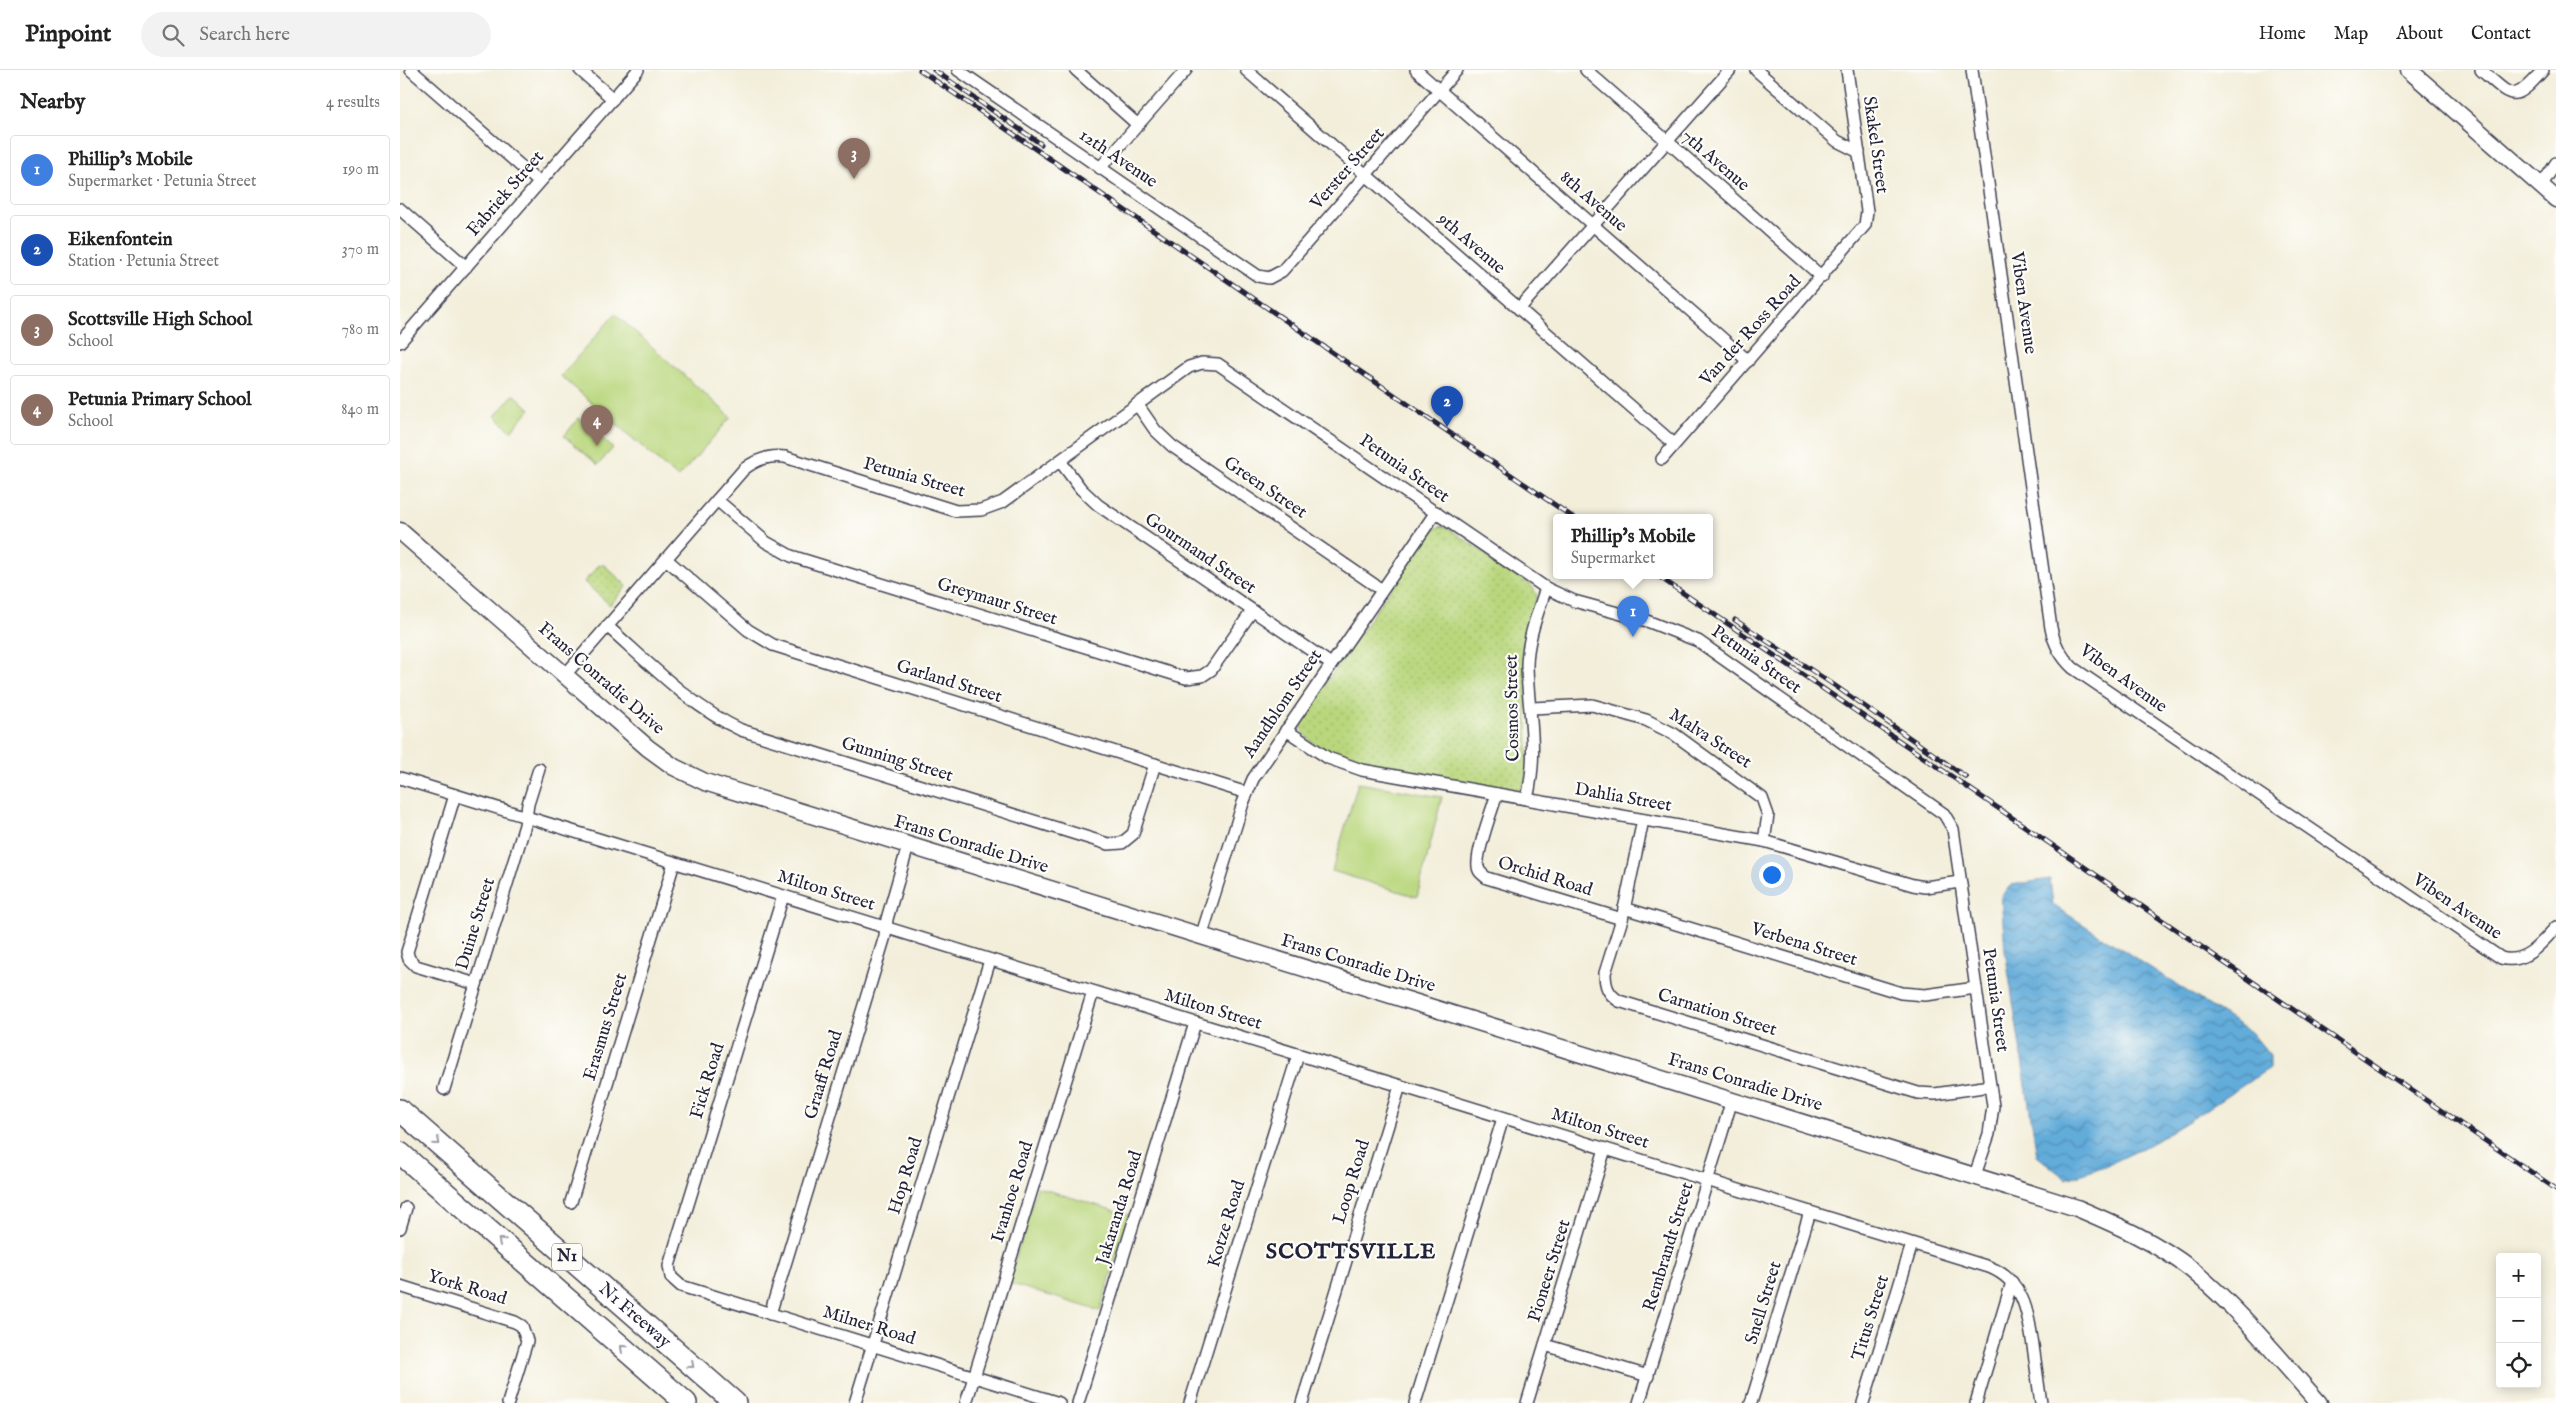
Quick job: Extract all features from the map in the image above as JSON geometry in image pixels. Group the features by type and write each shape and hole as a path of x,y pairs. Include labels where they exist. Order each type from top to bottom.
{"highway":[{"name":"N1 Freeway","path":"400,1110 735,1403"},
{"name":"N1 Freeway","path":"400,1153 686,1403"}],"street":[{"path":"411,70 539,182"},
{"path":"580,70 612,99"},
{"name":"Fabriek Street","path":"400,342 638,70"},
{"name":"12th Avenue","path":"958,70 1258,276"},
{"path":"1076,70 1138,125"},
{"path":"1100,168 1186,70"},
{"name":"9th Avenue","path":"1246,70 1674,444"},
{"name":"8th Avenue","path":"1416,70 1748,361"},
{"name":"Verster Street","path":"1258,276 1269,278 1278,274 1458,70"},
{"name":"7th Avenue","path":"1586,70 1822,277"},
{"path":"1519,309 1730,70"},
{"path":"1756,70 1837,141 1859,152"},
{"name":"Skakel Street","path":"1847,70 1867,211 1865,225"},
{"name":"Viben Avenue","path":"1972,70 2051,628 2055,643 2063,657 2073,668 2501,958 2512,960 2525,956 2556,927"},
{"path":"2409,70 2556,199"},
{"path":"2481,70 2505,91 2514,94 2525,90 2543,70"},
{"path":"2541,186 2556,163"},
{"path":"400,209 466,267"},
{"name":"Van der Ross Road","path":"1662,459 1822,277 1865,225"},
{"name":"Petunia Street","path":"565,674 717,500 751,464 766,458 779,456 956,511 972,512 1003,502 1189,367 1202,363 1218,364 1546,588 1574,602 1647,621 1698,641 1944,814 1953,829 1990,1086 1992,1116 1989,1134 1974,1175"},
{"name":"Green Street","path":"1137,404 1155,430 1172,446 1382,590"},
{"name":"Gourmand Street","path":"1060,461 1081,489 1098,505 1331,664"},
{"name":"Greymaur Street","path":"717,500 766,542 791,556 1186,678 1202,676 1211,670 1252,611"},
{"name":"Aandblom Street","path":"1201,937 1247,793 1260,767 1436,512"},
{"name":"Frans Conradie Drive","path":"400,530 648,748 690,776 720,788 1974,1175 2086,1212 2141,1238 2190,1269 2231,1304 2319,1403"},
{"name":"Garland Street","path":"666,560 748,630 773,645 1247,793"},
{"name":"Cosmos Street","path":"1527,799 1532,777 1534,751 1532,708 1527,666 1528,650 1546,588"},
{"name":"Gunning Street","path":"607,626 688,698 713,716 742,730 1108,844 1122,842 1133,834 1155,764"},
{"name":"Malva Street","path":"1532,708 1592,705 1646,720 1674,734 1762,798 1768,815 1764,841"},
{"name":"Dahlia Street","path":"1286,730 1328,758 1344,765 1764,841 1913,885 1925,887 1960,882"},
{"name":"Duine Street","path":"444,1089 539,769"},
{"name":"Milton Street","path":"400,778 1810,1212 1989,1268 2002,1274 2012,1282"},
{"name":"Orchid Road","path":"1497,794 1480,853 1477,866 1479,872 1487,878 1623,913"},
{"path":"455,795 407,952 409,959 416,966 476,984"},
{"name":"Carnation Street","path":"1643,820 1623,913 1605,982 1612,996 1619,1001 1918,1093 1935,1094 1990,1086"},
{"name":"Graaff Road","path":"770,1314 886,928 908,846"},
{"name":"Erasmus Street","path":"571,1202 674,862"},
{"name":"Fick Road","path":"671,1277 669,1266 783,896"},
{"name":"Verbena Street","path":"1623,913 1901,993 1925,995 1976,988"},
{"name":"Hop Road","path":"854,1403 990,960"},
{"name":"Ivanhoe Road","path":"966,1403 1093,992"},
{"name":"Jakaranda Road","path":"1078,1403 1195,1023"},
{"name":"Kotze Road","path":"1190,1403 1298,1055"},
{"name":"Loop Road","path":"1302,1403 1400,1086"},
{"name":"Rembrandt Street","path":"1639,1403 1732,1100"},
{"path":"1415,1403 1503,1118"},
{"name":"Pioneer Street","path":"1527,1403 1605,1149"},
{"path":"400,1228 406,1208"},
{"name":"Snell Street","path":"1751,1403 1810,1212"},
{"name":"Titus Street","path":"1863,1403 1912,1244"},
{"name":"Milner Road","path":"671,1277 681,1286 1059,1403"},
{"path":"1976,1403 2012,1282"},
{"path":"2012,1282 2026,1306 2041,1403"},
{"name":"York Road","path":"400,1286 515,1322 522,1326 527,1341 508,1403"},
{"path":"1545,1345 1648,1376"}],"green space":[{"path":"615,314 731,417 678,478 561,376"},
{"path":"514,394 530,409 511,431 495,416"},
{"path":"579,418 613,448 598,465 564,436"},
{"path":"1442,526 1448,528 1531,585 1537,595 1525,646 1528,754 1525,785 1518,791 1493,789 1361,763 1336,755 1316,745 1304,733 1302,718 1430,531"},
{"path":"599,565 604,565 626,587 610,605 584,582"},
{"path":"1358,783 1442,797 1417,897 1332,871"},
{"path":"1037,1187 1129,1215 1100,1311 1008,1283"}],"water":[{"path":"2050,879 2053,905 2252,1033 2270,1055 2270,1068 2197,1116 2120,1159 2066,1179 2037,1156 2005,951 2001,896 2011,885"}],"railway":[{"path":"920,70 1568,514"},
{"path":"934,70 1041,144"},
{"path":"1662,579 2556,1189"},
{"path":"1735,620 1831,683 1966,777"}],"place":[{"name":"Scottsville High School","path":"854,179"},
{"name":"Eikenfontein","path":"1447,427"},
{"name":"Petunia Primary School","path":"597,446"},
{"name":"Phillip's Mobile","path":"1633,637"}],"district":[{"name":"SCOTTSVILLE","path":"1351,1252"}]}
